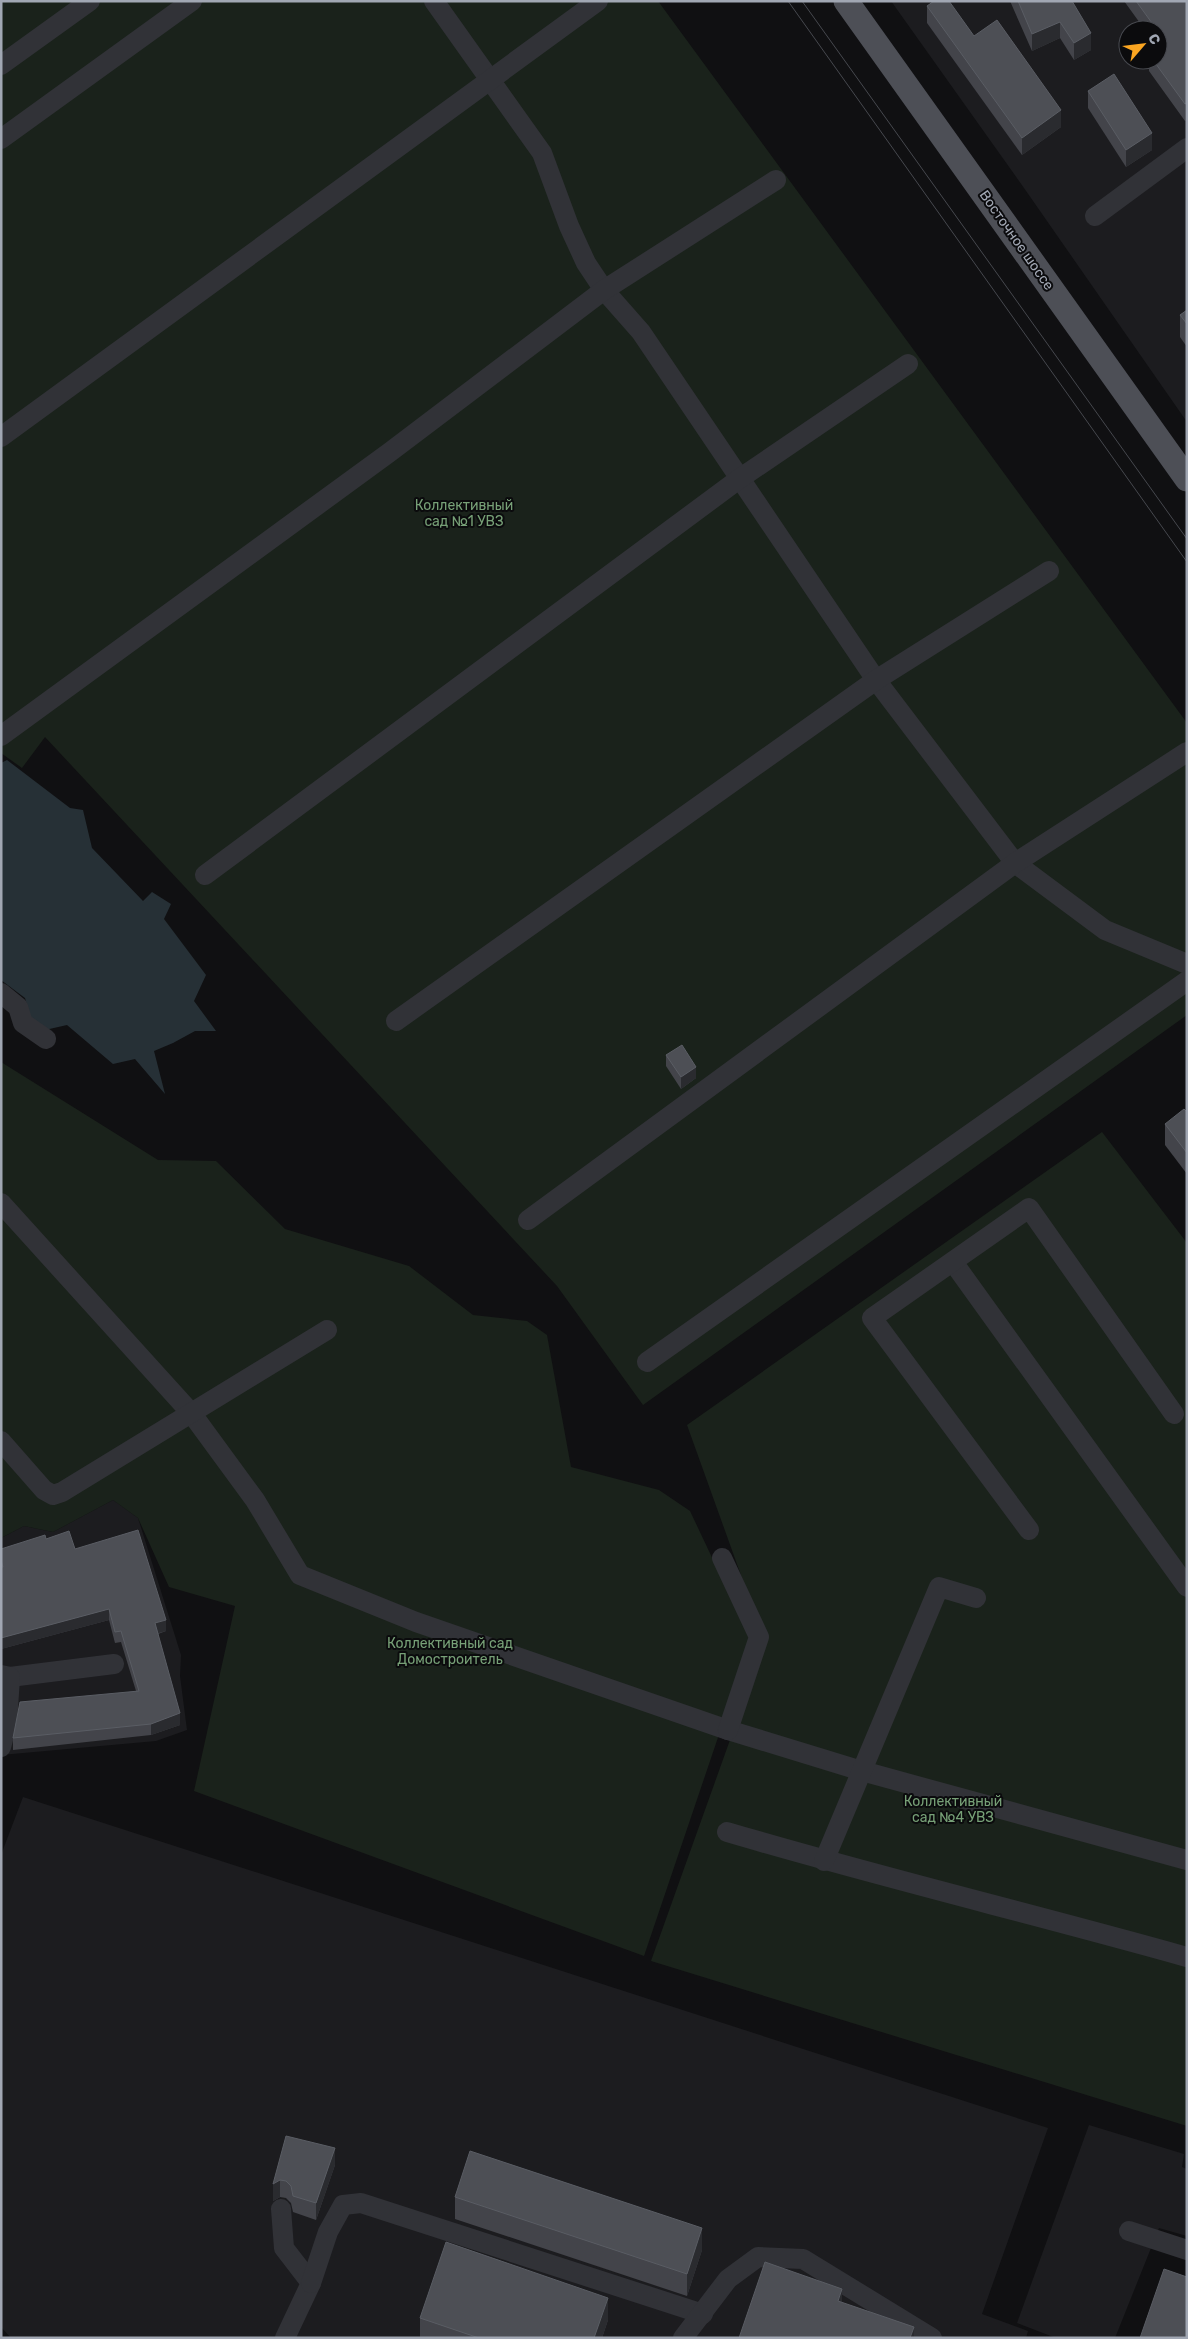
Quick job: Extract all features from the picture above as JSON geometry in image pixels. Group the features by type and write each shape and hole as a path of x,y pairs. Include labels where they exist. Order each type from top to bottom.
{"main road":[{"name":"Восточное шоссе","path":"846,1 1187,479"}],"street":[{"path":"1,65 90,1"},
{"path":"1,139 192,1"},
{"path":"434,1 542,154 569,226 586,263 604,290 641,332 876,680 1015,863 1104,930 1187,964"},
{"path":"1,437 598,1"},
{"path":"1095,216 1187,148"},
{"path":"1,736 390,452 604,290 776,180"},
{"path":"205,875 739,479 908,364"},
{"path":"396,1020 876,680 1049,571"},
{"path":"528,1220 1015,863 1187,752"},
{"path":"647,1362 1187,981"},
{"path":"1,993 18,1007 23,1023 46,1039"},
{"path":"1,1203 192,1414 255,1500 300,1575 416,1622 728,1730 862,1771 1187,1860"},
{"path":"1029,1530 872,1318 1029,1208 1174,1414"},
{"path":"953,1262 1187,1587"},
{"path":"1,1441 44,1490 53,1495 62,1492 327,1330"},
{"path":"722,1558 759,1637 728,1730"},
{"path":"824,1861 938,1587 976,1598"},
{"path":"1,1747 7,1724 6,1676 114,1664"},
{"path":"727,1832 824,1861 1080,1927 1187,1957"},
{"path":"285,2338 311,2283 328,2232 343,2205 361,2203 703,2314"},
{"path":"281,2209 284,2248 311,2283"},
{"path":"1129,2231 1187,2250"},
{"path":"683,2338 728,2279 758,2257 803,2259 932,2338"}],"shaded area":[{"path":"891,1 1187,1 1187,422 1024,188"},
{"path":"7,760 70,808 83,810 92,848 143,901 152,892 171,904 164,919 206,975 194,1001 216,1031 195,1031 154,1051 165,1094 135,1059 113,1064 67,1025 45,1030 32,1022 25,998 1,980 1,763"},
{"path":"113,1500 138,1518 181,1655 180,1676 187,1730 156,1741 1,1755 1,1538 24,1526 53,1532"},
{"path":"23,1797 1048,2128 982,2314 1028,2331 1026,2338 11,2338 1,2327 1,1855"},
{"path":"1089,2125 1184,2154 1182,2167 1187,2169 1187,2236 1159,2228 1115,2338 1056,2338 1017,2323"}],"green space":[{"name":"Коллективный сад №1 УВЗ","path":"1,1 658,1 1187,723 1187,1015 643,1405 557,1286 45,737 22,768 1,753"},
{"name":"Коллективный сад Домостроитель","path":"1,1062 158,1160 216,1161 285,1229 409,1266 473,1315 527,1321 547,1335 571,1467 659,1490 690,1511 751,1640 644,1956 194,1791 235,1606 169,1587 138,1518 113,1500 53,1532 24,1526 1,1538"},
{"name":"Коллективный сад №4 УВЗ","path":"1102,1132 1187,1243 1187,2126 651,1961 765,1642 687,1425"}],"building":[{"path":"934,1 949,1 974,36 997,20 1061,110 1022,138 927,6"},
{"path":"1018,1 1072,1 1091,33 1074,43 1060,22 1032,34"},
{"path":"1136,1 1187,1 1187,103 1185,104 1160,70 1168,70 1168,20 1150,20"},
{"path":"1114,74 1152,133 1126,150 1088,91"},
{"path":"1187,310 1187,324 1180,315"},
{"path":"682,1045 696,1067 681,1077 666,1055"},
{"path":"1184,1109 1187,1112 1187,1153 1165,1124"},
{"path":"138,1530 166,1620 155,1623 180,1713 151,1724 13,1738 20,1702 139,1691 121,1631 115,1632 109,1609 1,1638 1,1567 3,1567 1,1549 45,1535 46,1539 69,1531 75,1549"},
{"path":"286,2136 335,2148 316,2203 293,2196 291,2186 286,2181 280,2180 273,2184"},
{"path":"470,2151 702,2228 687,2274 455,2197"},
{"path":"446,2242 608,2298 594,2338 479,2338 420,2318"},
{"path":"765,2262 842,2289 838,2301 914,2327 910,2338 739,2338"},
{"path":"1164,2269 1187,2277 1187,2338 1140,2338"}],"tram line":[{"path":"788,1 1187,562"},
{"path":"802,1 1187,539"}]}
